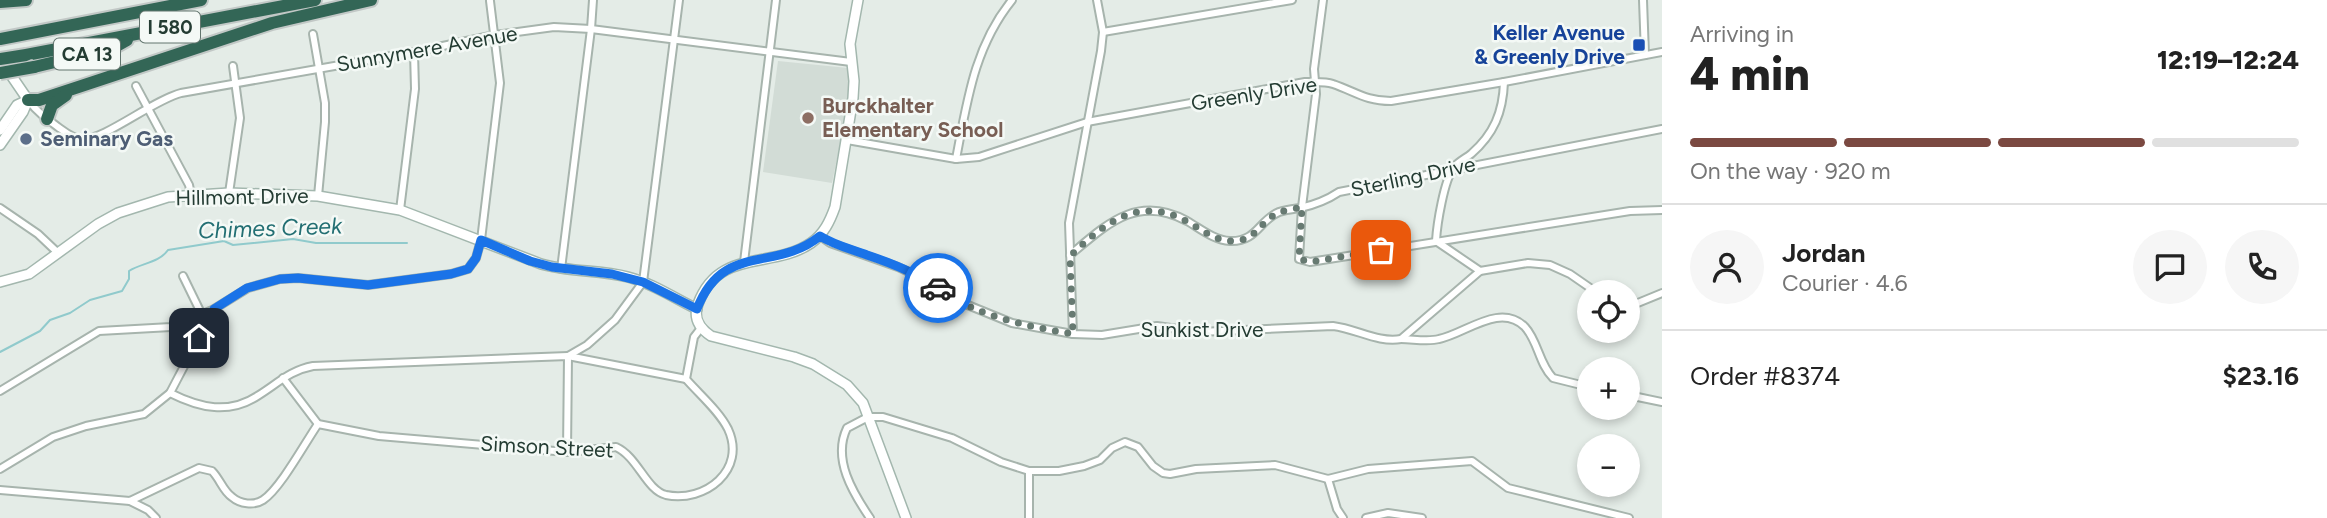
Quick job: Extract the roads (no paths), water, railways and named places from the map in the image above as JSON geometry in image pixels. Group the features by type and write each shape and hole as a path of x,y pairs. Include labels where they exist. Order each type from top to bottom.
{"highway":[{"path":"0,2 26,0"},
{"name":"I 580","path":"0,39 201,0"},
{"name":"I 580","path":"0,59 315,0"},
{"path":"28,100 39,100 272,23 372,0"},
{"name":"CA 13","path":"0,73 113,48 136,34"},
{"path":"47,119 56,100 85,85"}],"street":[{"path":"561,269 592,29 593,0"},
{"path":"568,356 587,345 615,320 643,282 679,0"},
{"path":"744,262 776,0"},
{"path":"858,0 851,30 853,98 835,207 830,220 820,236 790,253 732,266 710,282 697,309 697,322 711,336 794,357 833,374 856,393 868,417 906,518"},
{"path":"957,159 970,85 979,53 993,26 1012,0"},
{"path":"1073,334 1069,223 1103,32 1097,0"},
{"path":"1103,32 1292,0"},
{"path":"1323,0 1314,69 1316,94 1302,207 1299,259 1310,262 1630,211 1662,210"},
{"path":"1643,0 1645,55"},
{"path":"0,391 99,331 171,327 214,309 247,288 280,279 298,278 368,285 462,272 472,264 481,240 500,83 490,1"},
{"name":"Sunnymere Avenue","path":"28,100 47,119 75,138 88,139 172,95 495,35 554,27 592,29 851,62"},
{"path":"313,34 325,103 318,196"},
{"path":"400,210 415,89 414,52"},
{"name":"Greenly Drive","path":"847,140 957,159 1002,151 1087,122 1315,82 1332,83 1375,101 1391,101 1662,52"},
{"path":"0,59 28,100"},
{"path":"229,192 240,118 233,66"},
{"path":"1436,241 1437,218 1453,168 1473,153 1492,131 1504,99 1504,82"},
{"path":"136,86 189,185 191,194"},
{"path":"0,130 18,105 28,100"},
{"path":"0,145 24,111 28,100"},
{"name":"Sterling Drive","path":"1070,256 1105,227 1136,211 1170,213 1217,239 1232,241 1253,235 1278,212 1325,200 1339,192 1662,129"},
{"name":"Hillmont Drive","path":"0,282 29,274 118,213 146,203 191,194 229,192 318,196 400,210 530,261 561,269 612,274 643,282 697,309"},
{"path":"0,208 38,234 57,253"},
{"name":"Sunkist Drive","path":"820,236 830,243 898,267 928,281 953,299 1012,323 1073,334 1102,335 1157,327 1211,332 1333,326 1352,329 1380,339 1439,339 1480,322 1511,319 1525,327 1540,360 1553,378 1577,384"},
{"path":"1436,241 1480,271"},
{"path":"1401,339 1480,271 1528,263 1550,265 1579,280"},
{"path":"183,276 202,315"},
{"path":"1640,302 1662,293"},
{"path":"0,470 53,437 86,426 144,414 170,393 214,309"},
{"path":"170,393 193,404 219,408 247,402 303,368 568,356 686,379 694,337 701,328"},
{"path":"567,452 568,356"},
{"path":"130,501 199,468 212,471 229,495 236,500 248,504 261,502 276,487 318,424 283,378"},
{"name":"Simson Street","path":"318,424 379,436 567,452 616,447 634,460 659,492 675,495 709,489 720,482 732,459 732,442 724,423 686,379"},
{"path":"1640,397 1662,402"},
{"path":"870,518 845,471 842,445 847,428 868,417 883,417 925,428 1028,471 1059,471 1084,466 1100,460 1112,448 1125,442 1138,447 1153,466 1163,473 1275,465 1328,479 1368,469 1472,461 1508,488 1629,518"},
{"path":"1028,471 1029,518"},
{"path":"1328,479 1336,509 1343,518"},
{"path":"0,490 130,501 149,510 156,518"},
{"path":"1366,518 1388,513 1422,518"}],"waterway":[{"name":"Chimes Creek","path":"0,352 40,331 50,320 70,313 90,300 122,291 129,279 129,271 160,258 168,250 224,241 233,245 293,239 316,243 407,243"}],"place":[{"name":"Keller Avenue & Greenly Drive","path":"1639,45"},
{"name":"Burckhalter Elementary School","path":"808,118"},
{"name":"Seminary Gas","path":"26,139"}]}
